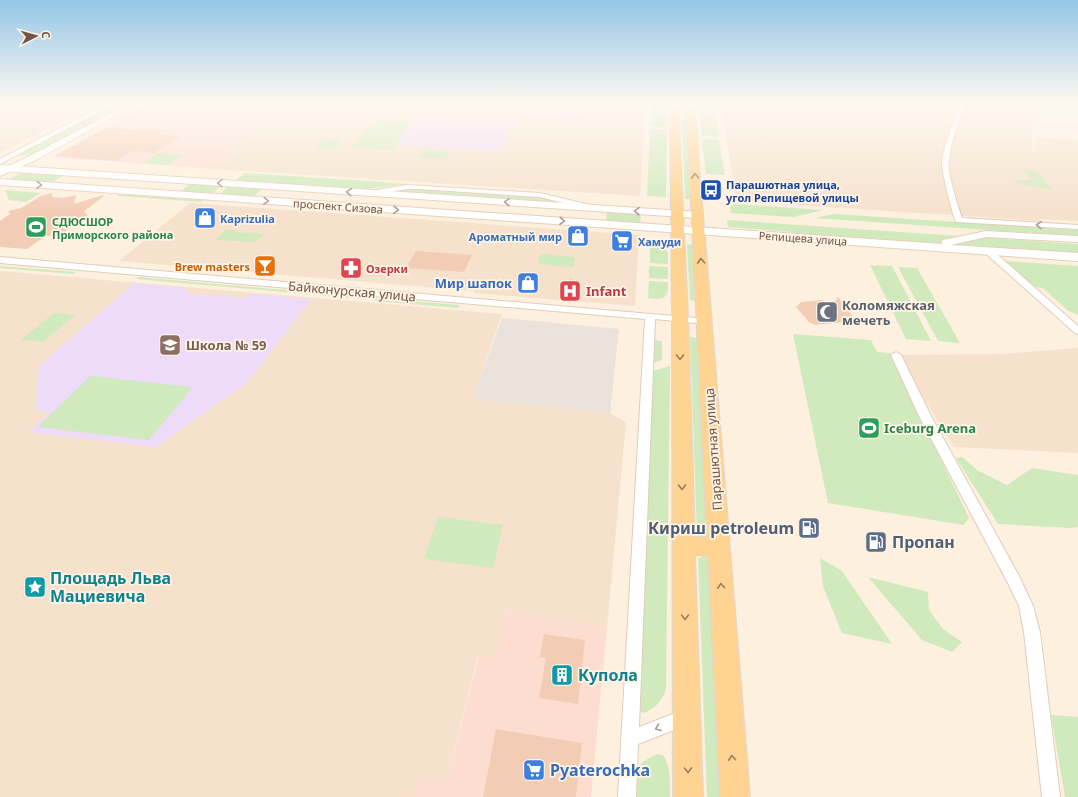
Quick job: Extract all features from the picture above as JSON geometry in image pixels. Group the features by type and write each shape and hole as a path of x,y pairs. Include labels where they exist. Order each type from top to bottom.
{"main road":[{"path":"675,139 676,229 680,318 688,797"},
{"name":"Парашютная улица","path":"693,139 700,230 734,797"},
{"name":"проспект Сизова","path":"5,168 676,214"},
{"path":"169,194 187,181"},
{"name":"проспект Сизова","path":"0,182 676,229"},
{"path":"439,213 448,198"},
{"path":"676,214 698,215"},
{"name":"Репищева улица","path":"676,229 1078,257"},
{"name":"Репищева улица","path":"930,246 986,234 1078,239"},
{"path":"683,550 691,546 700,545 719,551"}],"street":[{"path":"0,162 44,139"},
{"path":"0,174 5,168 63,139"},
{"path":"951,139 945,162 953,201 959,220 1078,227"},
{"path":"370,193 407,187 419,187 540,195 590,208"},
{"path":"987,250 1078,331"},
{"name":"Байконурская улица","path":"0,260 705,321"},
{"path":"627,797 650,316"},
{"path":"896,355 924,416 1014,580 1026,606 1032,632 1051,797"},
{"path":"630,739 687,717"}],"shaded area":[{"path":"0,139 27,139 0,153"},
{"path":"84,139 245,139 231,150 237,152 215,169 52,157"},
{"path":"246,139 644,139 640,196 215,169 237,152 231,150"},
{"path":"400,139 507,139 501,151 396,144"},
{"path":"726,139 1032,139 1032,152 1035,152 1037,139 1078,141 1078,221 1038,219 1040,221 737,201"},
{"path":"190,203 639,235 635,306 119,261"},
{"path":"0,271 502,314 473,399 610,413 626,422 607,627 505,612 494,658 478,656 446,785 419,780 414,797 0,797"},
{"name":"Школа № 59","path":"134,283 188,288 183,293 246,298 250,294 311,299 249,381 156,447 29,432 49,413 36,410 39,366"},
{"path":"502,318 619,329 610,413 473,399"},
{"path":"1078,348 1078,453 954,447 924,399 900,355 999,354"},
{"path":"505,612 607,627 591,797 414,797 419,780 446,785 479,656 494,658"}],"green space":[{"path":"46,139 62,139 31,156 15,155"},
{"path":"332,139 341,141 342,144 336,148 322,149 316,146 320,142"},
{"path":"359,139 400,139 392,150 351,147"},
{"path":"650,139 667,139 666,197 647,196"},
{"path":"683,139 687,139 690,199 685,199"},
{"path":"702,140 719,140 725,175 706,174"},
{"path":"424,149 450,151 445,159 418,157"},
{"path":"158,153 183,155 169,165 143,163"},
{"path":"1023,170 1037,171 1045,181 1043,181 1054,190 1015,182 1033,180"},
{"path":"22,172 64,175 53,182 10,179"},
{"path":"245,173 409,184 367,189 236,180"},
{"path":"190,184 221,186 213,193 181,191"},
{"path":"228,186 262,189 254,196 220,194"},
{"path":"417,188 539,197 549,199 552,202 395,191"},
{"path":"5,190 41,193 26,202 9,200"},
{"path":"119,194 204,200 202,202 117,196"},
{"path":"737,204 823,210 794,217 731,213 730,206"},
{"path":"607,212 641,215 640,223 606,221"},
{"path":"834,214 1078,230 1078,236 814,218"},
{"path":"727,220 1078,244 1078,253 798,234 791,232 728,227"},
{"path":"226,230 264,234 255,242 214,240"},
{"path":"687,244 692,245 695,301 690,300"},
{"path":"650,246 662,248 668,252 668,264 650,263"},
{"path":"540,254 575,257 573,267 538,264"},
{"path":"1005,261 1078,266 1078,315 1067,310 1043,288 1033,287"},
{"path":"870,265 892,266 931,341 906,339"},
{"path":"0,266 76,272 73,274 0,268"},
{"path":"649,266 668,267 668,279 649,278"},
{"path":"898,267 917,268 960,343 938,341"},
{"path":"138,277 365,297 364,299 136,279"},
{"path":"649,281 668,282 666,295 658,299 648,298"},
{"path":"376,298 459,305 458,308 374,301"},
{"path":"54,313 75,315 43,342 21,340"},
{"name":"Iceburg Arena","path":"793,334 871,340 877,352 890,353 969,518 964,525 828,503"},
{"path":"690,337 697,338 707,538 701,538 697,535"},
{"path":"654,340 662,341 662,360 653,363"},
{"path":"670,366 666,687 661,700 655,707 643,713 639,711 653,371"},
{"path":"90,376 193,387 149,440 38,427"},
{"path":"962,457 977,470 1007,485 1032,468 1078,475 1078,527 1070,528 998,524 956,458"},
{"path":"438,517 503,525 493,568 424,559"},
{"path":"706,557 709,560 720,797 707,797 698,559"},
{"path":"820,558 842,571 892,644 842,633 823,586"},
{"path":"868,577 928,592 929,610 943,629 962,642 952,652 922,640"},
{"path":"1051,715 1078,717 1078,797 1065,797"},
{"path":"657,754 663,755 666,760 670,775 670,797 633,797 637,767 642,762"}],"building":[{"path":"86,139 175,139 155,153 132,151 116,161 55,156"},
{"name":"СДЮСШОР Приморского района","path":"52,193 52,197 64,198 76,195 74,204 103,195 103,197 84,211 88,216 63,233 44,237 27,249 0,247 0,221 10,214 8,211 21,208 41,196"},
{"path":"416,251 472,255 464,272 406,268"},
{"name":"Коломяжская мечеть","path":"838,297 856,321 815,325 809,322 796,307 801,302 823,300 825,302 835,301"},
{"name":"Купола","path":"544,634 585,640 578,704 539,698 546,658 540,657"},
{"name":"Pyaterochka","path":"496,729 582,743 576,797 483,797"}],"place":[{"name":"Парашютная улица, угол Репищевой улицы","path":"711,190"},
{"name":"Kaprizulia","path":"205,218"},
{"name":"СДЮСШОР Приморского района","path":"36,227"},
{"name":"Ароматный мир","path":"578,236"},
{"name":"Хамуди","path":"622,241"},
{"name":"Brew masters","path":"265,266"},
{"name":"Озерки","path":"351,268"},
{"name":"Мир шапок","path":"528,283"},
{"name":"Infant","path":"570,291"},
{"name":"Коломяжская мечеть","path":"827,312"},
{"name":"Школа № 59","path":"170,345"},
{"name":"Iceburg Arena","path":"869,428"},
{"name":"Кириш petroleum","path":"809,528"},
{"name":"Пропан","path":"876,542"},
{"name":"Площадь Льва Мациевича","path":"35,587"},
{"name":"Купола","path":"562,675"},
{"name":"Pyaterochka","path":"534,770"}]}
